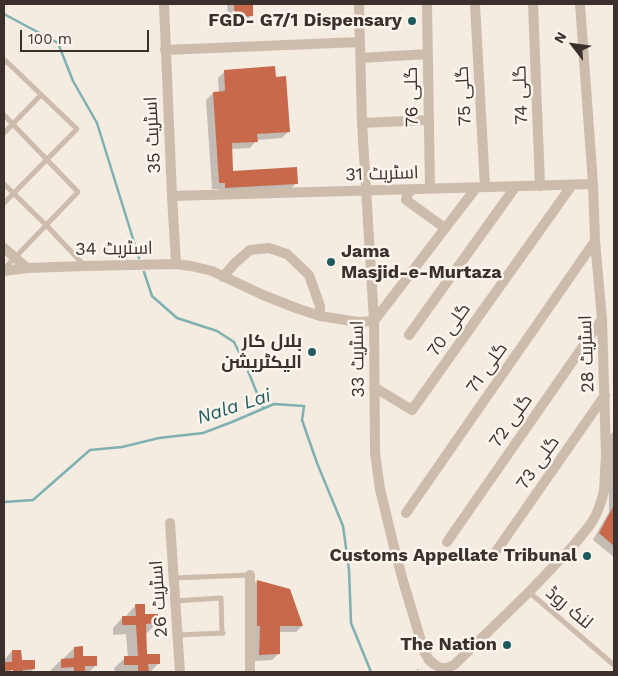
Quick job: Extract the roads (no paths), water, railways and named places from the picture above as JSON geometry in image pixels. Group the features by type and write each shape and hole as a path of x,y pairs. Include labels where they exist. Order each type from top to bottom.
{"street":[{"name":"اسٹریٹ 35","path":"164,4 176,264"},
{"name":"اسٹریٹ 33","path":"359,4 362,123 374,321 375,453 380,489 403,581 424,651 429,660 441,668 454,665 468,652"},
{"name":"گلی 76","path":"427,4 430,189"},
{"name":"گلی 75","path":"475,4 480,188"},
{"name":"گلی 74","path":"533,4 540,186"},
{"name":"اسٹریٹ 28","path":"468,652 573,546 596,515 604,491 610,414 604,395 602,320 580,4"},
{"path":"166,50 360,42"},
{"path":"361,58 428,54"},
{"path":"362,123 429,120"},
{"name":"اسٹریٹ 31","path":"172,196 593,184"},
{"name":"گلی 70","path":"374,387 412,410 572,185"},
{"path":"409,335 516,186"},
{"path":"374,321 445,228 480,188"},
{"path":"411,190 406,200 445,228"},
{"name":"گلی 71","path":"406,514 595,241"},
{"path":"4,248 27,268"},
{"path":"223,277 250,250 269,248 287,254 309,275 320,306 320,316"},
{"name":"اسٹریٹ 34","path":"4,270 176,264 191,266 212,271 288,305 320,316 358,322 374,321"},
{"name":"گلی 72","path":"447,542 602,320"},
{"name":"گلی 73","path":"497,550 604,395"},
{"name":"اسٹریٹ 26","path":"170,524 180,672"},
{"path":"250,575 250,672"}],"lane":[{"path":"4,63 6,61 77,129 4,203"},
{"path":"4,133 41,95"},
{"path":"4,115 78,192 4,270"},
{"path":"4,184 84,266"},
{"path":"174,578 250,575"},
{"name":"لنک روڈ","path":"528,592 614,665"},
{"path":"175,601 221,598 222,633 178,635"}],"waterway":[{"path":"4,14 58,43 73,81 97,123 139,258"},
{"path":"144,272 152,296 177,318 217,331 234,342 263,408"},
{"name":"Nala Lai","path":"4,502 33,500 90,450 122,447 159,438 203,433 274,404 304,406 302,420 317,463 343,526 349,570 351,623 371,672"}],"place":[{"name":"FGD- G7/1 Dispensary","path":"412,21"},
{"name":"Jama Masjid-e-Murtaza","path":"331,262"},
{"name":"بلال کار الیکٹریشن","path":"312,352"},
{"name":"Customs Appellate Tribunal","path":"587,556"},
{"name":"The Nation","path":"507,645"}]}
